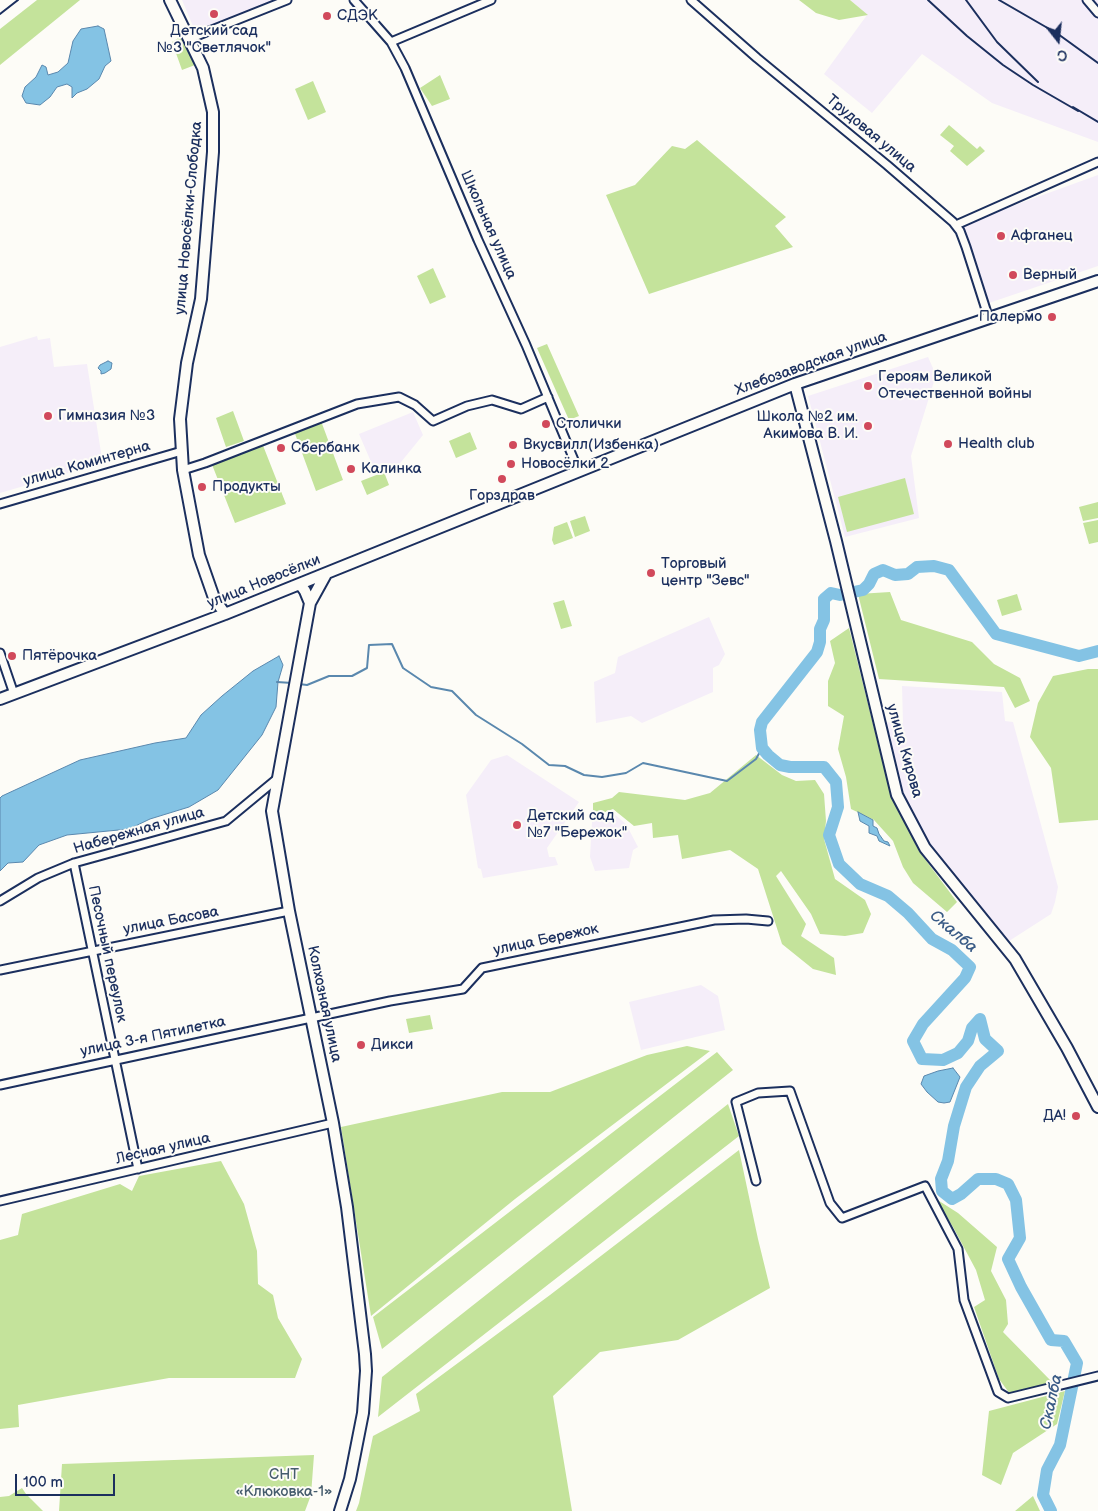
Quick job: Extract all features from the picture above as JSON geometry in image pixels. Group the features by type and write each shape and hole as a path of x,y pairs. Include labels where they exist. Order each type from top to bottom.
{"street":[{"name":"улица Новосёлки-Слободка","path":"170,0 203,68 213,112 213,152 201,299 187,364 180,419 183,470 199,555 211,592 225,614"},
{"path":"189,39 287,0"},
{"name":"Школьная улица","path":"354,0 391,42 405,68 579,472"},
{"path":"391,42 491,0"},
{"name":"Трудовая улица","path":"691,0 956,225 966,247 989,319"},
{"path":"1087,0 1098,12"},
{"path":"956,225 1098,162"},
{"name":"Хлебозаводская улица","path":"538,488 795,384 1098,281"},
{"name":"улица Кирова","path":"795,384 841,563 897,795 925,848 1015,959 1064,1043 1098,1107"},
{"path":"183,470 357,404 399,397 415,406 433,421 467,406 492,400 521,409 548,397"},
{"name":"улица Коминтерна","path":"0,504 182,451"},
{"name":"улица Новосёлки","path":"0,699 225,614 538,488"},
{"name":"Колхозная улица","path":"326,574 310,603 272,811 289,911 333,1123 347,1207 365,1354 366,1371 363,1413 350,1479 340,1511"},
{"path":"300,584 310,603"},
{"path":"0,653 14,694"},
{"name":"Набережная улица","path":"0,901 38,878 74,863 226,822 278,778"},
{"name":"Песочный переулок","path":"74,863 138,1169"},
{"name":"улица Басова","path":"0,970 289,911"},
{"name":"улица Бережок","path":"311,1017 390,1000 463,989 482,968 500,964 714,920 746,919 768,921"},
{"name":"улица 3-я Пятилетка","path":"0,1085 311,1017"},
{"path":"756,1181 736,1102 758,1093 790,1091 830,1203 842,1218 925,1186 958,1249 964,1300 998,1392 1008,1398 1098,1376"},
{"name":"Лесная улица","path":"0,1201 333,1123"}],"shaded area":[{"name":"Детский сад №3 \"Светлячок\"","path":"182,0 276,0 195,31"},
{"path":"850,0 1098,0 1098,142 992,103 922,54 872,113 824,74 867,15"},
{"path":"1098,175 1098,266 986,304 960,225"},
{"name":"Гимназия №3","path":"37,336 38,340 50,338 54,367 87,364 103,465 82,469 0,493 0,347"},
{"name":"Школа №2 им. Акимова В. И.","path":"928,357 936,375 911,456 919,518 845,537 808,396"},
{"path":"413,412 423,435 397,467 375,471 359,434"},
{"path":"709,617 725,654 719,665 713,668 713,692 642,723 631,716 596,723 594,682 615,673 618,657"},
{"path":"902,686 1002,692 1005,721 1013,722 1058,887 1051,914 1006,943 928,848 900,794 880,722 903,723"},
{"name":"Детский сад №7 \"Бережок\"","path":"507,755 579,802 547,848 549,857 555,857 558,865 483,878 481,869 478,868 466,795 491,760"},
{"path":"613,813 626,824 638,847 633,850 629,868 595,871 590,857 592,822"},
{"path":"701,985 718,996 725,1030 641,1050 629,1002"}],"green space":[{"path":"37,0 80,0 0,65 0,29"},
{"path":"799,0 850,0 868,15 839,20 816,13"},
{"path":"180,37 195,65 182,70 172,42"},
{"path":"440,75 450,99 432,106 420,88"},
{"path":"313,81 326,112 308,120 295,89"},
{"path":"949,125 977,149 980,146 985,151 967,166 950,151 954,146 940,135"},
{"path":"697,140 786,217 775,226 793,247 649,294 606,195 635,185 672,146 685,149"},
{"path":"433,268 446,297 430,304 417,276"},
{"path":"547,344 579,416 569,420 537,348"},
{"path":"233,411 244,441 226,447 216,418"},
{"path":"321,421 343,480 316,491 294,431"},
{"path":"470,432 477,449 456,458 449,441"},
{"path":"262,443 286,504 235,523 211,462"},
{"path":"384,472 389,485 367,495 361,481"},
{"path":"905,478 914,514 847,532 838,497"},
{"path":"1098,502 1098,518 1083,521 1079,507"},
{"path":"585,516 590,531 575,537 570,521"},
{"path":"1098,520 1098,542 1089,544 1083,523"},
{"path":"567,522 573,538 554,545 552,540 554,527"},
{"path":"890,592 901,620 972,642 994,664 1020,678 1030,701 1015,708 1004,687 879,679 858,594"},
{"path":"1017,594 1022,610 1002,616 997,600"},
{"path":"564,600 572,626 561,629 553,603"},
{"path":"849,628 891,796 919,851 957,902 947,912 913,883 903,867 893,841 874,820 851,809 846,777 838,749 844,716 828,706 828,681 835,663 830,641"},
{"path":"1088,669 1098,669 1098,820 1059,823 1051,768 1030,737 1038,703 1053,676"},
{"path":"756,755 782,775 796,781 815,780 824,794 826,821 824,839 835,879 865,900 871,914 863,933 845,936 820,934 811,914 781,871 776,876 806,924 801,936 834,958 836,975 813,969 782,944 758,869 730,850 682,859 678,835 653,838 652,823 634,826 613,809 593,817 593,803 612,798 619,792 685,800 710,793"},
{"path":"430,1015 433,1029 409,1033 406,1019"},
{"path":"687,1046 710,1051 515,1199 371,1316 341,1127 502,1092 550,1092 647,1055"},
{"path":"717,1052 733,1070 382,1349 373,1317"},
{"path":"728,1104 739,1136 378,1417 382,1377"},
{"path":"739,1150 770,1288 678,1340 600,1352 553,1396 572,1511 356,1511 373,1436 420,1411 416,1394 550,1295"},
{"path":"221,1161 244,1204 257,1251 258,1284 273,1295 278,1318 302,1359 295,1378 169,1378 18,1405 19,1427 0,1429 0,1240 18,1235 22,1214 120,1184 132,1191 139,1176"},
{"path":"936,1199 958,1213 997,1247 991,1271 1006,1300 1008,1324 1003,1332 1052,1382 1010,1394 999,1379 974,1307 985,1300 976,1270"},
{"path":"1065,1391 1057,1424 1013,1453 1001,1485 982,1475 989,1411"},
{"name":"СНТ «Клюковка-1»","path":"314,1455 311,1495 305,1511 59,1511 62,1464"},
{"path":"22,1488 43,1511 0,1511 0,1497 9,1496"},
{"path":"1033,1496 1040,1511 1015,1511"}],"water":[{"path":"98,26 104,29 111,61 105,66 99,79 72,98 72,87 67,84 57,87 50,97 40,105 26,103 22,96 25,87 36,77 42,65 46,67 48,75 58,72 68,63 73,41 81,29"},
{"path":"108,361 112,363 111,369 101,374 98,368"},
{"path":"279,656 283,665 278,682 276,707 262,735 218,790 189,807 150,819 129,829 67,835 39,845 23,862 8,863 0,871 0,798 2,796 80,760 186,738 201,715 222,696 253,671"},
{"path":"858,812 873,820 873,826 877,828 884,841 888,842 890,846 879,841 877,836 869,833 869,826 860,821"},
{"path":"953,1068 960,1077 950,1102 938,1102 921,1084 924,1076"}],"waterway":[{"name":"Скалба","path":"1051,1511 1043,1495 1047,1470 1060,1445 1077,1363 1064,1341 1051,1340 1021,1287 1008,1259 1020,1238 1016,1200 1008,1184 996,1179 978,1179 961,1194 952,1199 942,1191 941,1179 948,1161 954,1126 966,1087 980,1066 998,1051 985,1039 980,1019 972,1028 968,1041 958,1053 943,1060 922,1059 913,1041 923,1024 965,978 970,967 952,950 932,939 908,913 888,896 860,884 839,864 829,835 838,807 836,782 824,767 790,767 780,765 762,748 760,730 762,722 817,652 820,642 820,629 824,620 824,599 831,593 840,595 863,590 869,584 874,574 883,570 895,575 908,574 917,567 934,566 949,570 996,634 1079,656 1098,651"},
{"path":"299,684 307,685 329,676 352,676 367,668 369,645 392,644 403,668 431,687 452,691 476,715 522,744 549,765 565,766 584,775 602,777 626,773 643,763 727,781 756,759 762,748"},
{"path":"277,682 292,683"}],"railway":[{"path":"0,14 18,0"},
{"path":"928,0 967,36 1003,65 1078,111"},
{"path":"966,0 997,42 1038,82"},
{"path":"999,0 1058,34 1098,63"},
{"path":"1073,107 1098,122"}],"place":[{"name":"Детский сад №3 \"Светлячок\"","path":"214,14"},
{"name":"СДЭК","path":"327,16"},
{"name":"Афганец","path":"1001,236"},
{"name":"Верный","path":"1013,275"},
{"name":"Палермо","path":"1052,317"},
{"name":"Героям Великой Отечественной войны","path":"868,386"},
{"name":"Гимназия №3","path":"48,416"},
{"name":"Столички","path":"546,424"},
{"name":"Школа №2 им. Акимова В. И.","path":"868,426"},
{"name":"Health club","path":"948,444"},
{"name":"Вкусвилл(Избенка)","path":"513,445"},
{"name":"Сбербанк","path":"281,448"},
{"name":"Новосёлки 2","path":"511,464"},
{"name":"Калинка","path":"351,469"},
{"name":"Горздрав","path":"502,479"},
{"name":"Продукты","path":"202,487"},
{"name":"Торговый центр \"Зевс\"","path":"651,573"},
{"name":"Пятёрочка","path":"12,656"},
{"name":"Детский сад №7 \"Бережок\"","path":"517,825"},
{"name":"Дикси","path":"361,1045"},
{"name":"ДА!","path":"1076,1116"}]}
